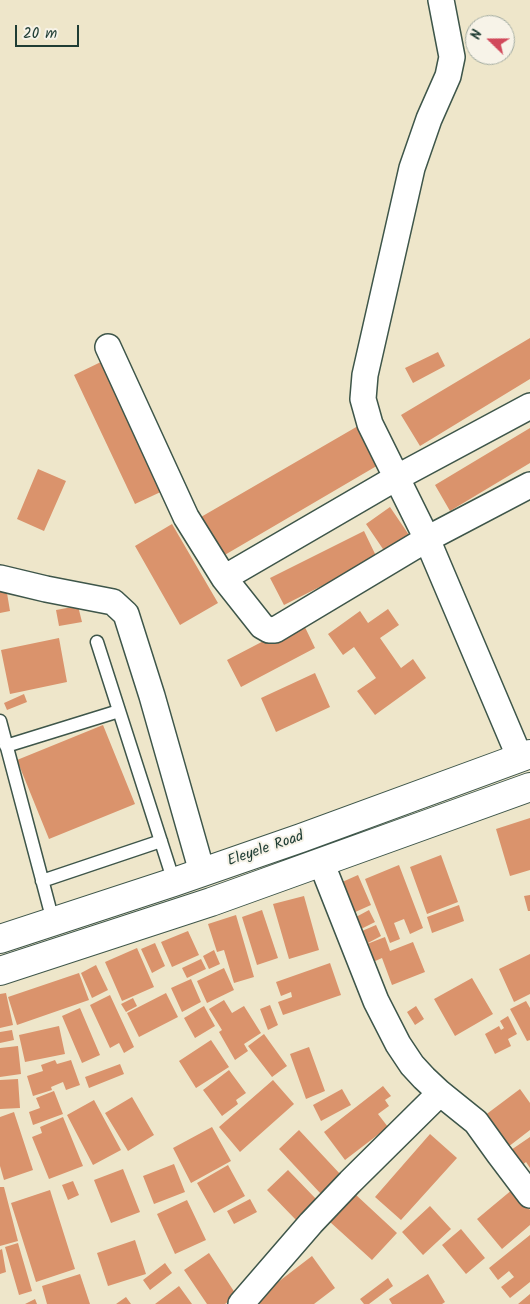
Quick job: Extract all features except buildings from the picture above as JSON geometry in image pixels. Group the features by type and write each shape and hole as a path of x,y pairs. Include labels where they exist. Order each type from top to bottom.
{"main road":[{"name":"Eleyele Road","path":"2,932 53,921 174,882 525,756"},
{"name":"Eleyele Road","path":"0,971 211,902 530,787"}],"street":[{"path":"441,0 452,57 448,76 429,119 412,168 365,375 363,399 370,424 427,539 525,756"},
{"path":"108,347 186,517 224,578 262,626 269,630 275,630 427,539 530,485"},
{"path":"224,578 396,478 530,406"},
{"path":"0,578 114,602 126,614 152,696 202,872"},
{"path":"321,862 376,1001 398,1044 412,1064 440,1093 476,1122 530,1195"},
{"path":"241,1304 324,1209 440,1093"}],"lane":[{"path":"97,642 174,882"},
{"path":"6,746 119,710"},
{"path":"0,721 53,921"},
{"path":"42,881 161,841"}]}
